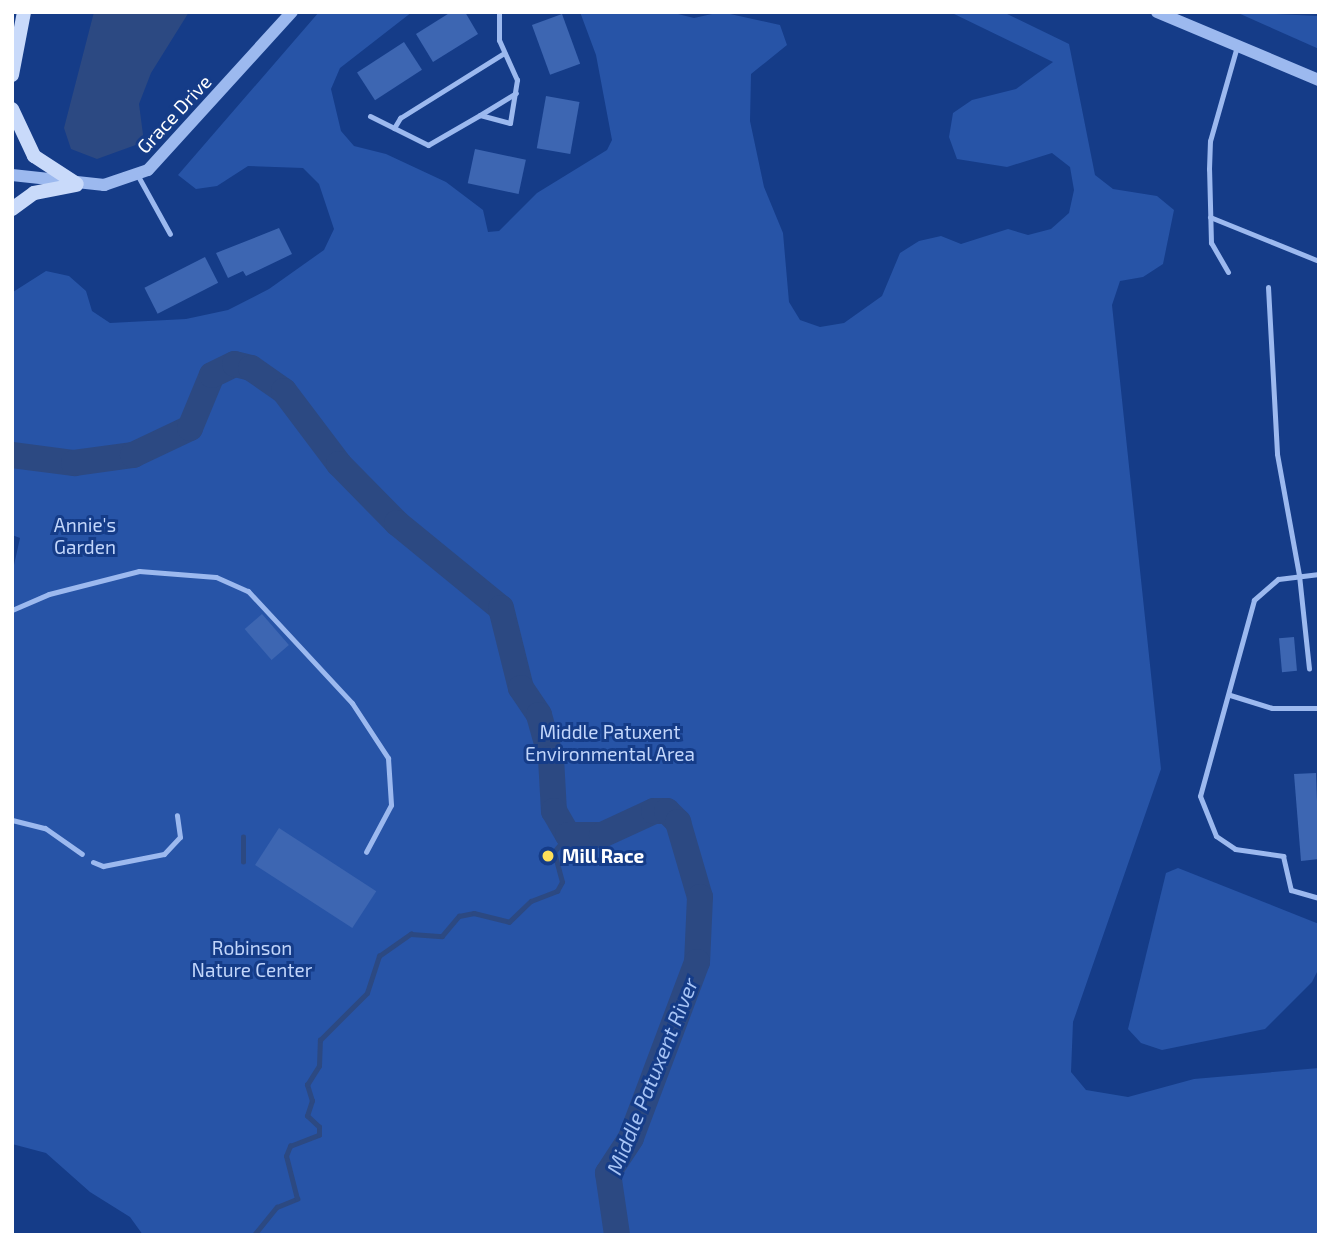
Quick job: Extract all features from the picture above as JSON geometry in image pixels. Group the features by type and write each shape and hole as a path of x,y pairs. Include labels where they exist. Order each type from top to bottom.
{"main road":[{"path":"12,75 24,12"},
{"path":"12,109 34,156 77,184"},
{"path":"12,209 34,193 77,184"}],"street":[{"name":"Grace Drive","path":"12,176 77,184 113,185 138,176 157,163 292,12"},
{"path":"1157,12 1319,80"}],"lane":[{"path":"480,115 510,123 516,93 516,76 504,53 497,30 499,12"},
{"path":"1228,272 1214,257 1210,217 1210,141 1237,46"},
{"path":"394,128 400,118 504,53"},
{"path":"370,116 428,145 516,93"},
{"path":"138,176 170,234"},
{"path":"1210,217 1319,261"},
{"path":"1268,287 1276,454 1299,575 1309,668"},
{"path":"12,610 49,594 139,571 216,578 248,590 352,703 388,758 391,805 366,852"},
{"path":"1319,573 1299,575 1267,585 1254,600 1230,695 1203,780 1202,810 1226,844 1249,853 1283,856 1292,890 1319,898"},
{"path":"1230,695 1272,708 1319,708"},
{"path":"93,862 103,866 164,854 180,837 177,815"},
{"path":"12,820 45,828 82,854"}],"green space":[{"path":"319,12 412,12 340,68 331,89 341,131 354,146 386,154 446,182 483,210 488,232 499,231 537,193 607,150 612,140 596,55 580,12 670,12 694,18 721,12 780,25 787,45 751,74 750,121 764,187 783,233 789,302 800,320 820,327 844,323 882,296 900,253 919,241 941,236 961,244 1008,229 1028,235 1051,229 1069,213 1074,190 1070,167 1052,153 1007,167 957,159 949,137 953,113 972,100 1016,89 1053,62 950,12 1003,12 1069,44 1095,175 1113,189 1157,196 1174,210 1163,264 1143,277 1120,281 1112,305 1161,769 1073,1022 1071,1072 1086,1090 1128,1097 1194,1079 1319,1068 1319,1235 143,1235 130,1217 90,1192 46,1153 12,1144 12,574 20,538 12,535 13,292 46,271 69,276 86,291 92,311 110,323 186,319 228,310 269,289 324,250 334,229 319,184 303,168 248,166 217,186 196,189 178,175"},
{"path":"1236,12 1319,16 1319,49 1265,25"},
{"path":"1178,868 1319,924 1319,968 1312,982 1265,1029 1162,1050 1141,1043 1128,1029 1166,873"}],"shaded area":[{"path":"94,12 189,12 151,73 139,104 144,142 97,159 71,149 64,128"}],"building":[{"path":"451,12 465,12 478,34 433,62 416,34"},
{"path":"562,14 580,64 550,75 532,25"},
{"path":"404,42 422,70 375,100 357,72"},
{"path":"546,96 579,102 570,154 537,148"},
{"path":"475,149 526,160 519,194 468,183"},
{"path":"279,228 292,254 246,276 243,271 228,278 216,253"},
{"path":"205,257 218,283 158,314 144,288"},
{"path":"262,614 289,645 272,660 245,629"},
{"path":"1294,637 1297,671 1282,672 1279,638"},
{"path":"1316,773 1319,859 1301,861 1294,774"},
{"name":"Robinson Nature Center","path":"279,828 376,891 352,928 255,865"}],"waterway":[{"name":"Middle Patuxent River","path":"12,455 74,463 133,455 190,428 212,375 235,364 251,368 284,391 339,464 397,523 501,608 521,688 539,715 551,758 554,811 568,835 602,835 654,811 667,811 678,822 700,897 697,962 631,1138 608,1173 617,1235"},
{"path":"254,1235 277,1207 297,1199 286,1156 290,1146 319,1135 319,1127 307,1116 312,1101 307,1085 319,1066 320,1040 367,993 379,956 411,934 442,936 459,916 474,913 509,922 531,901 557,891 562,882 554,852 568,835"},
{"path":"243,837 243,862"},
{"path":"1257,1235 1263,1235"}],"place":[{"name":"Mill Race","path":"548,856"}],"park label":[{"name":"Annie's Garden","path":"85,536"},
{"name":"Middle Patuxent Environmental Area","path":"610,743"}]}
